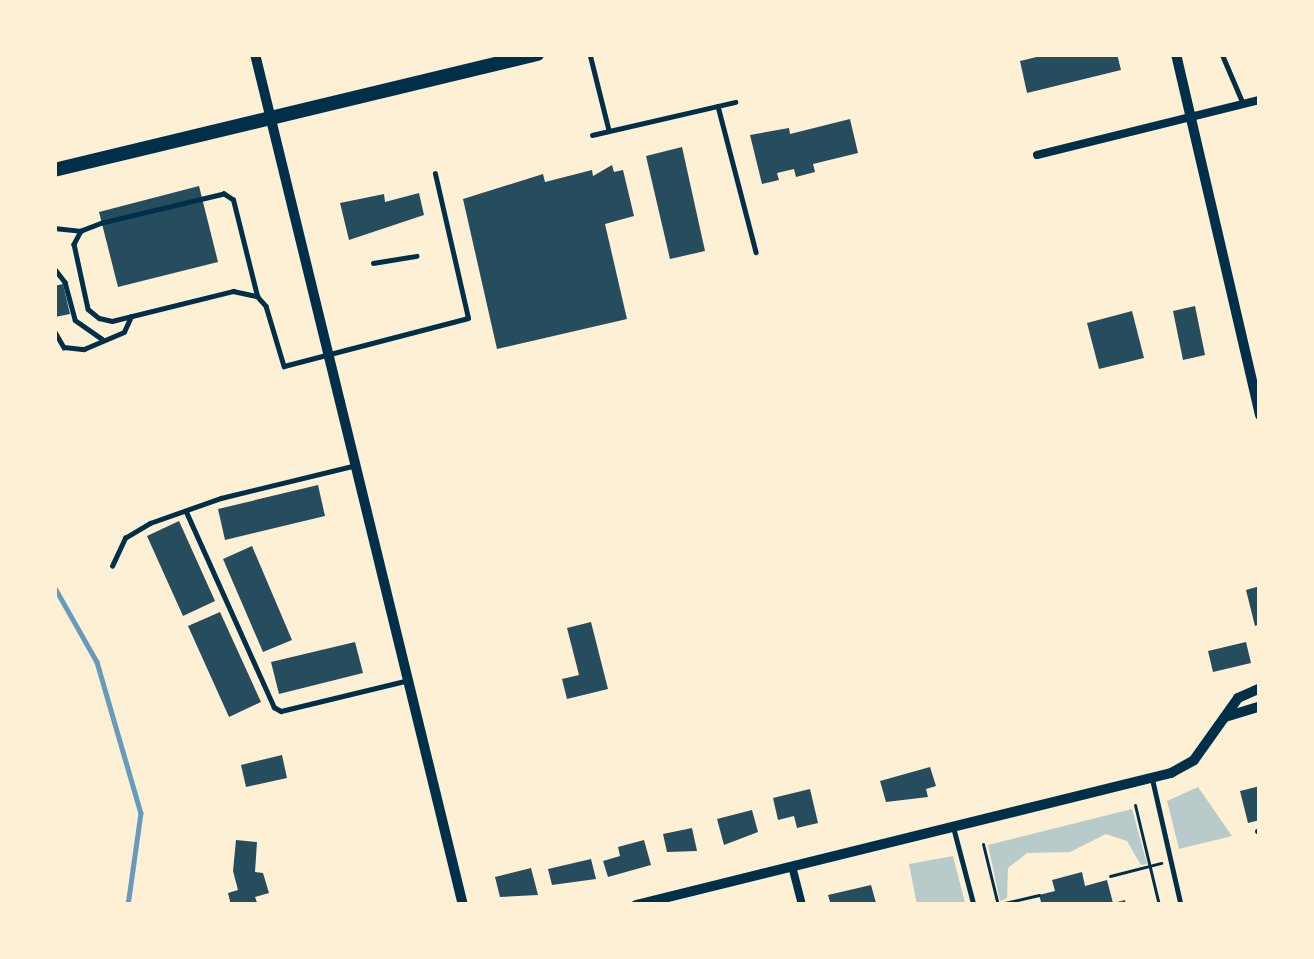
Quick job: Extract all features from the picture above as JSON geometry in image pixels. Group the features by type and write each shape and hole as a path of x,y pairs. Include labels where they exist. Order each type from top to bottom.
{"main road":[{"path":"54,170 537,54"}],"street":[{"path":"255,54 463,905"},
{"path":"1176,54 1260,415"},
{"path":"1037,154 1260,100"},
{"path":"636,905 1152,778 1194,760 1238,698 1260,688"},
{"path":"1222,718 1260,706"},
{"path":"792,866 802,905"}],"lane":[{"path":"590,54 609,131"},
{"path":"1222,54 1244,104"},
{"path":"592,135 735,102"},
{"path":"718,106 756,252"},
{"path":"54,228 81,231 224,194 233,200 257,296 266,306 284,366 468,318 435,174"},
{"path":"81,231 74,244 74,262 88,308 112,321 232,290 257,296"},
{"path":"373,263 416,256"},
{"path":"54,268 65,282 75,320 102,339"},
{"path":"54,330 56,340 72,350 124,332 131,316"},
{"path":"112,566 132,530 188,513 220,497 356,465"},
{"path":"188,513 274,707 281,711 408,680"},
{"path":"1152,778 1181,905"},
{"path":"954,826 974,905"}],"path":[{"path":"1135,806 1159,905"},
{"path":"983,844 998,905 1040,895"},
{"path":"1110,876 1163,862"}],"shaded area":[{"path":"1198,787 1232,836 1179,849 1167,801"},
{"path":"1132,809 1147,864 1141,865 1127,841 1106,834 1070,852 1027,853 1008,868 1007,898 1000,901 988,845"},
{"path":"953,856 965,903 917,905 909,864"}],"building":[{"path":"1049,54 1117,54 1121,70 1027,93 1020,61"},
{"path":"850,119 858,153 813,164 815,172 796,177 794,169 777,173 779,180 762,184 750,135 789,128 790,134"},
{"path":"682,147 705,251 670,259 646,156"},
{"path":"612,165 614,172 623,170 634,216 605,224 627,319 497,349 463,199 543,174 545,182 592,170 593,176"},
{"path":"199,186 218,262 118,287 99,212"},
{"path":"419,193 424,215 349,240 340,203 384,194 385,202"},
{"path":"63,284 70,314 55,317 54,286"},
{"path":"1195,306 1205,355 1183,360 1173,311"},
{"path":"1132,311 1144,358 1099,369 1087,323"},
{"path":"318,485 325,516 225,540 218,509"},
{"path":"179,521 215,601 183,616 147,536"},
{"path":"252,546 292,640 263,652 223,559"},
{"path":"1260,586 1260,624 1255,626 1246,590"},
{"path":"220,612 261,702 229,717 188,626"},
{"path":"591,622 608,689 567,699 562,679 579,675 567,628"},
{"path":"355,642 363,673 279,694 271,662"},
{"path":"1246,642 1251,663 1213,672 1208,651"},
{"path":"282,755 287,778 246,787 241,765"},
{"path":"930,767 936,786 926,789 928,797 886,802 880,781"},
{"path":"1260,786 1260,820 1248,823 1240,791"},
{"path":"810,789 818,823 797,828 794,816 778,820 773,798"},
{"path":"752,810 758,832 724,845 717,819"},
{"path":"692,828 697,851 667,852 663,834"},
{"path":"236,840 257,842 255,872 263,873 269,893 255,897 258,905 231,905 228,893 238,890 233,871"},
{"path":"644,840 651,865 608,877 603,861 620,856 618,847"},
{"path":"591,859 596,879 552,885 548,869"},
{"path":"531,868 538,895 500,897 495,877"},
{"path":"1082,872 1085,886 1107,880 1113,903 1125,900 1126,905 1042,905 1039,895 1055,891 1052,880"},
{"path":"871,885 876,903 831,905 828,895"}],"waterway":[{"path":"54,586 97,662 141,813 128,905"}]}
